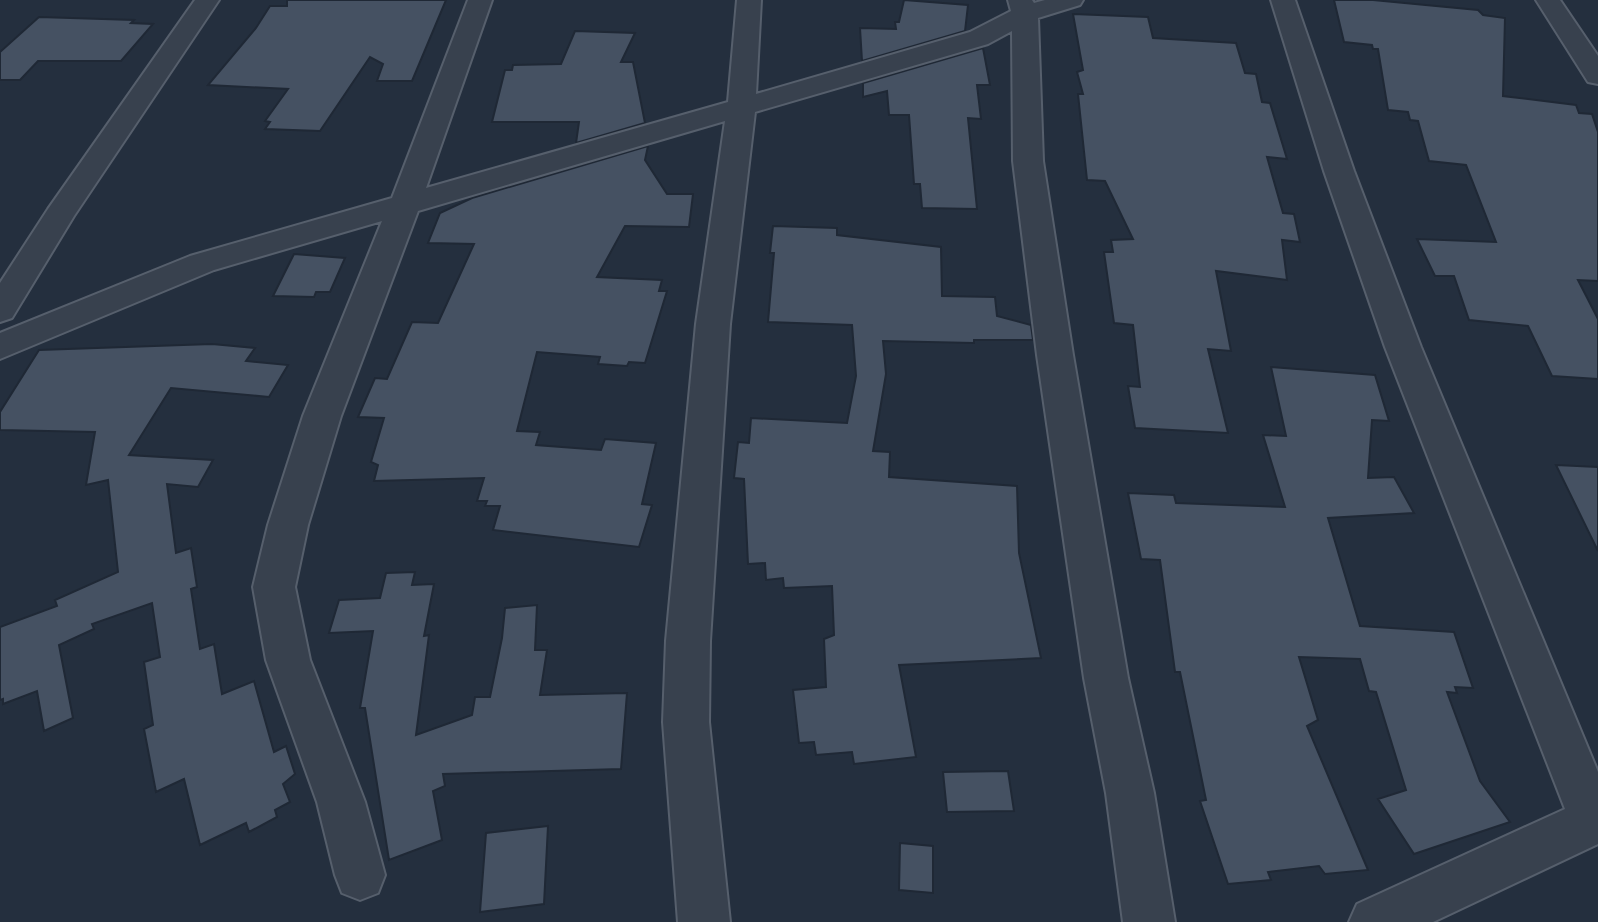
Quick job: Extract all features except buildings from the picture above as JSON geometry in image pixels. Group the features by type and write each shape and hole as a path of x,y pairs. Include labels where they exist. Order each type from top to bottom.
{"street":[{"path":"0,310 58,216 207,0"},
{"path":"360,875 341,802 288,660 275,587 288,525 322,416 480,0"},
{"path":"704,922 686,722 688,641 713,324 741,108 749,0"},
{"path":"0,346 202,263 979,38 1023,7 1071,0"},
{"path":"1283,0 1339,171 1403,347 1596,820 1374,922"},
{"path":"1548,0 1598,76"},
{"path":"1023,7 1028,161 1055,355 1106,678 1130,793 1149,922"}]}
